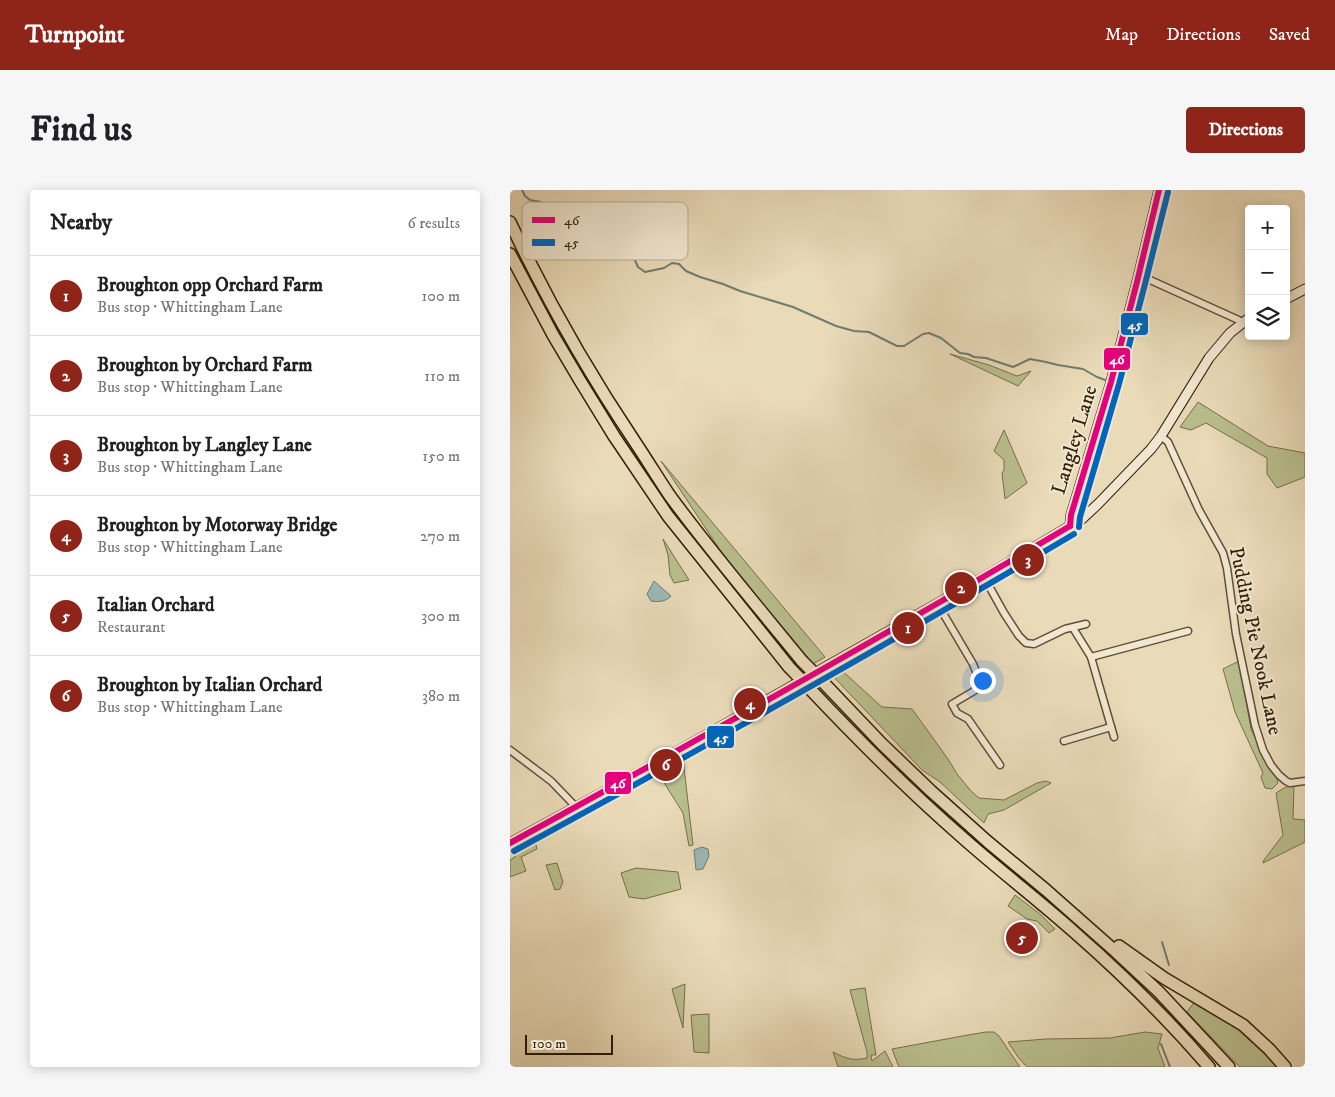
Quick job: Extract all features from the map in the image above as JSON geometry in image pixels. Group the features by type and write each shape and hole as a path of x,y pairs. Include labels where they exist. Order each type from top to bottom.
{"highway":[{"path":"510,222 522,248"},
{"path":"510,254 575,372 614,436 668,516 789,667 880,762 919,799 1072,930 1113,968 1150,1004 1209,1067"},
{"path":"528,260 569,336 610,405 669,494 694,528 802,661 882,744 931,791 1046,890 1159,992 1229,1067"},
{"path":"1046,890 1164,978 1243,1025 1285,1067"}],"main road":[{"name":"Langley Lane","path":"1070,526 1071,515 1111,382 1159,190"},
{"path":"1290,297 1305,289"},
{"path":"510,842 653,765 984,577 1082,519 1161,436 1208,358 1230,333 1245,321"}],"street":[{"path":"1139,275 1245,320"},
{"name":"Pudding Pie Nook Lane","path":"1161,436 1168,442 1198,510 1223,553 1227,568 1236,634 1254,725 1263,750 1271,765 1286,781 1290,783 1305,781"},
{"path":"984,577 1019,636 1026,643 1034,644 1065,630 1086,624"},
{"path":"937,603 977,674 978,683 974,691 952,704 957,712 968,719 1000,765"},
{"path":"1073,628 1091,657 1114,737"},
{"path":"1091,657 1188,631"},
{"path":"1064,741 1111,727"},
{"path":"510,750 551,780 576,807"}],"green space":[{"path":"950,354 989,365 1017,376 1031,371 1018,386"},
{"path":"1198,402 1268,446 1305,453 1305,477 1277,488 1267,474 1267,458 1206,423 1191,430 1180,427"},
{"path":"1004,430 1027,483 1005,499 1002,473 1004,470 1004,460 994,451"},
{"path":"661,461 825,657 813,664 728,562"},
{"path":"663,539 689,580 674,583 670,575 668,555"},
{"path":"1239,661 1251,729 1269,767 1276,775 1278,783 1272,789 1265,788 1261,777 1263,773 1235,712 1223,669"},
{"path":"839,668 882,707 912,709 957,774 979,798 1004,800 1037,783 1046,781 1051,783 1004,810 988,814 984,823 940,782 922,770 829,672"},
{"path":"683,759 693,845 689,846 683,813 658,773"},
{"path":"1294,785 1293,819 1305,820 1305,842 1263,863 1283,835 1276,793"},
{"path":"535,841 537,849 521,857 526,871 510,877 510,860 515,857 514,850"},
{"path":"557,863 563,882 560,889 555,890 546,865"},
{"path":"636,868 678,872 681,889 644,899 629,897 621,873"},
{"path":"1015,895 1040,914 1055,929 1049,933 1037,921 1027,919 1008,906"},
{"path":"685,984 683,1028 672,989"},
{"path":"865,988 876,1055 871,1055 872,1061 885,1051 893,1067 838,1067 833,1052 850,1059 867,1058 850,990"},
{"path":"1195,1001 1235,1026 1259,1046 1279,1067 1240,1067 1187,1012"},
{"path":"709,1014 709,1053 694,1052 691,1015"},
{"path":"994,1032 999,1036 1020,1067 899,1067 892,1049 968,1035"},
{"path":"1145,1032 1162,1034 1158,1048 1165,1067 1027,1067 1008,1042 1046,1039 1110,1038"}],"water":[{"path":"654,581 671,596 662,601 651,601 647,594"},
{"path":"702,847 708,849 709,856 703,869 696,870 694,850"}],"waterway":[{"path":"522,190 530,200 541,202"},
{"path":"635,260 638,267 645,272 664,268 672,263 679,264 686,271 700,277 793,307 836,326 854,331 869,332 897,346 904,346 923,334 929,333 941,338 960,353 974,357 986,358 1013,367 1030,359 1083,369 1108,381"},
{"path":"1162,942 1169,965"},
{"path":"1161,1044 1170,1067"}],"transit line":[{"name":"46","path":"1070,526 1071,515 1111,382 1159,190"},
{"name":"45","path":"1079,527 1080,517 1119,384 1168,192"},
{"name":"46","path":"510,843 792,687 1070,526"},
{"name":"45","path":"514,851 796,695 1074,534"}],"place":[{"name":"Broughton by Langley Lane","path":"1028,560"},
{"name":"Broughton by Orchard Farm","path":"961,588"},
{"name":"Broughton opp Orchard Farm","path":"908,628"},
{"name":"Broughton by Motorway Bridge","path":"750,704"},
{"name":"Broughton by Italian Orchard","path":"666,765"},
{"name":"Italian Orchard","path":"1022,938"}]}
